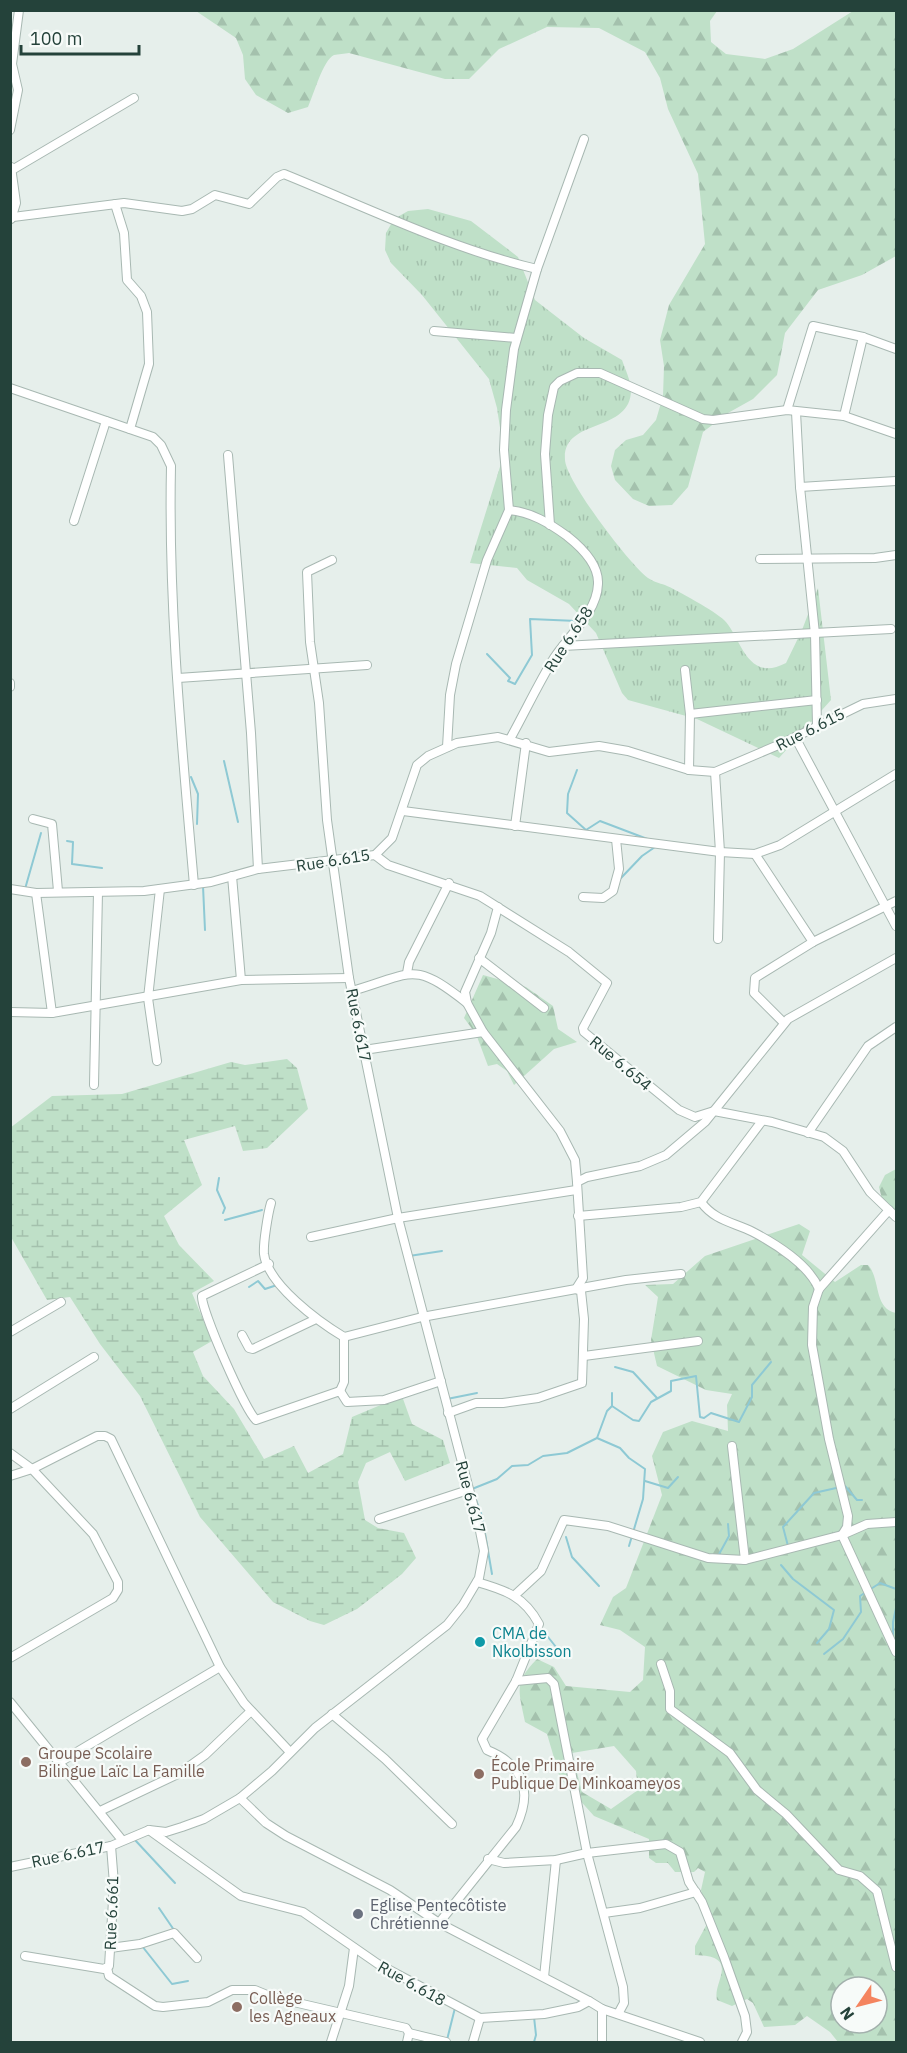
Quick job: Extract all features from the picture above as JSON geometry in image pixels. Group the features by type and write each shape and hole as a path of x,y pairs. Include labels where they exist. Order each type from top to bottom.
{"street":[{"path":"10,130 18,90 11,63 19,10"},
{"path":"134,98 11,168 16,203 12,219 115,204 155,206 182,212 192,209 215,195 249,204 277,177 284,174 417,230 504,261 537,269"},
{"path":"447,747 450,695 456,664 487,560 509,510 504,440 516,338 537,269 584,139"},
{"path":"115,204 124,233 127,280 141,296 147,312 149,364 130,429"},
{"path":"787,410 813,326 863,337 897,349"},
{"path":"434,331 516,338"},
{"path":"844,416 863,337"},
{"path":"550,525 545,454 548,415 554,387 568,376 600,373 703,419 712,420 787,410 844,416 897,434"},
{"path":"10,388 153,437 161,445 171,466 169,548 194,885"},
{"path":"796,412 800,487 815,634 817,725"},
{"path":"74,521 106,421"},
{"path":"228,455 246,672 258,869"},
{"path":"800,487 897,480"},
{"name":"Rue 6.658","path":"509,510 529,513 550,525 581,549 592,563 598,583 596,595 585,616 563,646 510,739"},
{"path":"760,559 875,558 897,555"},
{"name":"Rue 6.617","path":"10,1867 111,1846 150,1830 166,1832 204,1820 240,1798 332,1714 447,1624 477,1582 482,1567 484,1551 398,1218 349,978 331,860 307,572 332,560"},
{"path":"563,646 891,630"},
{"path":"178,678 367,665"},
{"path":"685,670 690,714 689,770"},
{"name":"Rue 6.615","path":"10,889 36,893 160,889 194,885 258,869 375,855 392,838 403,811 412,773 417,765 428,756 447,747 481,738 510,739 549,752 604,747 627,751 689,770 715,772 732,767 863,704 897,699"},
{"path":"690,714 817,700"},
{"path":"795,737 897,926"},
{"path":"515,826 526,743"},
{"path":"715,772 720,852 718,939"},
{"path":"403,811 720,852 755,854 780,844 897,774"},
{"path":"33,819 52,825 58,891"},
{"path":"582,897 603,898 612,891 619,868 616,839"},
{"path":"755,854 813,942"},
{"name":"Rue 6.654","path":"375,855 388,865 471,891 569,952 607,983 583,1028 585,1032 679,1110 695,1117 714,1111 824,1137 837,1145 870,1192 893,1211"},
{"path":"232,876 241,980"},
{"path":"407,973 409,962 449,883"},
{"path":"157,1061 148,998 160,889"},
{"path":"94,1085 98,891"},
{"path":"36,893 52,1013"},
{"path":"784,1023 754,993 753,983 761,974 813,942 897,901"},
{"path":"467,1003 466,987 491,933 498,908"},
{"path":"479,958 544,1008"},
{"path":"311,1237 398,1218 577,1186 587,1177 640,1166 666,1155 686,1140 714,1111 784,1023 897,958"},
{"path":"352,991 407,973 424,973 467,1003 483,1032 564,1138 576,1160 583,1278 576,1289"},
{"path":"10,1012 52,1013 241,980 349,978"},
{"path":"808,1133 868,1046 897,1027"},
{"path":"364,1050 483,1032"},
{"path":"578,1216 681,1207 701,1202 762,1121"},
{"path":"701,1202 711,1215 753,1232 786,1254 814,1277 819,1289"},
{"path":"271,1203 267,1218 264,1253 269,1264 285,1291 314,1320 344,1337 422,1317 626,1280 681,1274"},
{"path":"893,1211 819,1289 813,1307 812,1345 829,1439 848,1516 842,1535 897,1652"},
{"path":"269,1264 202,1296 205,1310 252,1416 260,1421 317,1397 340,1391"},
{"path":"448,1413 476,1403 503,1403 538,1398 582,1383 584,1319 581,1291 576,1289"},
{"path":"11,1329 61,1302"},
{"path":"242,1335 249,1348 253,1349 314,1320"},
{"path":"340,1391 344,1382 344,1337"},
{"path":"584,1356 698,1341"},
{"path":"10,1409 94,1358"},
{"path":"340,1391 347,1402 384,1400 441,1382"},
{"path":"10,1476 32,1469 96,1436 111,1439 220,1667 251,1711 290,1752"},
{"path":"732,1446 745,1560"},
{"path":"10,1453 32,1469 93,1534 118,1582 118,1590 113,1598 10,1658"},
{"path":"379,1519 468,1490"},
{"path":"515,1595 541,1571 564,1520 608,1526 708,1558 745,1560 842,1535 867,1524 897,1522"},
{"path":"439,1923 488,1859 516,1827 524,1810 525,1792 520,1776 506,1758 487,1750 482,1739 516,1681 539,1624 532,1611 515,1595 477,1582"},
{"path":"661,1664 670,1691 670,1709 730,1753 757,1790 786,1814 839,1870 860,1876 877,1892 897,1967"},
{"path":"60,1762 220,1667"},
{"path":"516,1681 548,1678 554,1684 587,1853 623,1987 624,2003 618,2014"},
{"path":"10,1702 122,1840"},
{"path":"100,1811 187,1768 251,1711"},
{"path":"332,1714 385,1759 452,1824"},
{"path":"240,1798 266,1823 286,1836 390,1890 439,1923 602,2008 700,2043"},
{"name":"Rue 6.618","path":"150,1830 162,1842 241,1896 303,1912 408,1982 480,2018"},
{"path":"488,1859 504,1863 556,1860 587,1853 666,1844 680,1852 689,1882 696,1892 724,1957 745,2016 747,2032 741,2043"},
{"name":"Rue 6.661","path":"25,1956 107,1968 114,1884 111,1846"},
{"path":"544,1977 556,1860"},
{"path":"604,1912 640,1908 696,1892"},
{"path":"110,1948 140,1944 174,1933 197,1958"},
{"path":"331,2043 349,1986 354,1948"},
{"path":"107,1968 109,1976 155,2006 208,2002 232,1990 255,1990 272,1997 406,2028 409,2033 446,2043"},
{"path":"473,2043 480,2018 544,2014 578,2007 590,2001"},
{"path":"602,2008 602,2043"},
{"path":"407,2043 409,2033"}],"green space":[{"path":"196,11 717,11 710,21 711,42 726,54 765,59 793,49 853,11 896,11 896,256 862,275 818,290 785,333 777,375 753,399 728,413 703,432 688,487 672,505 649,506 633,499 615,480 611,466 615,450 626,440 643,435 656,420 663,396 664,366 660,340 669,305 705,244 698,174 668,109 660,78 645,52 599,28 547,27 499,49 469,79 445,79 349,53 334,55 326,63 308,107 288,113 256,95 245,79 243,55 236,38"},
{"path":"428,209 471,221 518,257 535,300 584,338 622,360 631,386 628,404 609,420 574,437 567,446 565,460 568,471 587,503 639,570 650,579 678,591 720,616 730,627 746,655 753,663 762,667 773,668 786,663 818,588 831,700 779,758 697,719 628,700 622,693 596,633 569,604 527,580 517,568 470,563 504,454 497,408 489,379 422,295 391,263 385,250 386,233 394,219 408,211"},
{"path":"483,975 526,987 553,1006 558,1029 577,1042 554,1049 514,1085 507,1071 497,1064 488,1066 476,1034 464,1018"},
{"path":"287,1059 297,1068 308,1109 267,1148 243,1151 235,1126 184,1140 202,1185 164,1216 179,1245 214,1281 192,1293 212,1341 193,1352 203,1376 234,1409 264,1459 294,1446 308,1473 343,1454 352,1417 402,1396 412,1424 443,1440 450,1463 405,1481 390,1452 366,1463 358,1482 365,1520 378,1528 404,1533 416,1558 402,1574 357,1609 324,1625 310,1621 273,1602 200,1517 140,1396 100,1344 70,1297 47,1300 11,1237 10,1128 52,1096 122,1094 231,1062 245,1065"},
{"path":"896,1169 896,1218 883,1203 879,1187 885,1175"},
{"path":"799,1224 810,1231 802,1255 835,1282 861,1265 868,1265 875,1278 880,1299 889,1310 896,1313 896,2042 838,2042 832,2035 889,2035 889,1975 829,1975 829,2031 807,2016 795,2025 764,2027 753,2003 747,1999 732,2006 717,2000 721,1965 718,1960 709,1956 695,1955 695,1946 708,1922 701,1890 705,1872 698,1868 694,1872 675,1872 668,1863 656,1863 649,1858 649,1839 594,1816 560,1778 547,1734 525,1722 520,1695 521,1681 537,1659 554,1667 566,1686 630,1692 643,1680 645,1647 620,1630 600,1625 613,1597 626,1588 662,1495 652,1456 663,1432 692,1421 728,1431 727,1405 732,1394 706,1390 657,1366 651,1340 658,1297 645,1285 673,1284 705,1256","holes":["614,1746 636,1771 638,1790 611,1809 582,1792 572,1753"]}],"waterway":[{"path":"487,654 510,678 508,681 515,684 532,655 530,619 577,621"},
{"path":"224,761 238,822"},
{"path":"577,770 568,794 567,813 586,830 600,821 650,840"},
{"path":"191,777 198,794 197,824"},
{"path":"25,889 41,833"},
{"path":"67,841 73,842 72,864 102,868"},
{"path":"620,879 642,856 655,847"},
{"path":"203,886 205,930"},
{"path":"219,1178 217,1190 225,1208 223,1213"},
{"path":"225,1220 262,1210"},
{"path":"409,1256 442,1251"},
{"path":"249,1287 258,1281 265,1289 277,1285"},
{"path":"612,1406 633,1420 639,1421 651,1402 671,1391 671,1381 696,1376 700,1417 704,1418 711,1413 739,1422 752,1397 752,1385 771,1362"},
{"path":"615,1367 633,1372 657,1398"},
{"path":"447,1399 477,1393"},
{"path":"597,1438 607,1411 612,1406 612,1393"},
{"path":"492,1574 482,1516 472,1489 497,1479 512,1466 528,1465 543,1456 567,1453 597,1438 620,1448 629,1458 645,1469 643,1499 629,1546"},
{"path":"645,1481 668,1488 678,1477"},
{"path":"788,1546 783,1527 814,1493 845,1486 857,1500 862,1500"},
{"path":"718,1556 729,1536 728,1524"},
{"path":"566,1537 572,1557 599,1586"},
{"path":"781,1565 793,1579 834,1610 829,1629 817,1643"},
{"path":"824,1654 843,1639 861,1612 860,1596 880,1583 896,1589"},
{"path":"893,1637 896,1608"},
{"path":"540,1627 564,1657"},
{"path":"135,1840 175,1883"},
{"path":"159,1908 174,1930"},
{"path":"142,1946 172,1984 188,1981"},
{"path":"447,2040 455,2008"},
{"path":"534,2017 536,2035 534,2042"}],"place":[{"name":"CMA de Nkolbisson","path":"480,1642"},
{"name":"Groupe Scolaire Bilingue Laïc La Famille","path":"26,1762"},
{"name":"École Primaire Publique De Minkoameyos","path":"479,1774"},
{"name":"Eglise Pentecôtiste Chrétienne","path":"358,1914"},
{"name":"Collège les Agneaux","path":"237,2007"}]}
